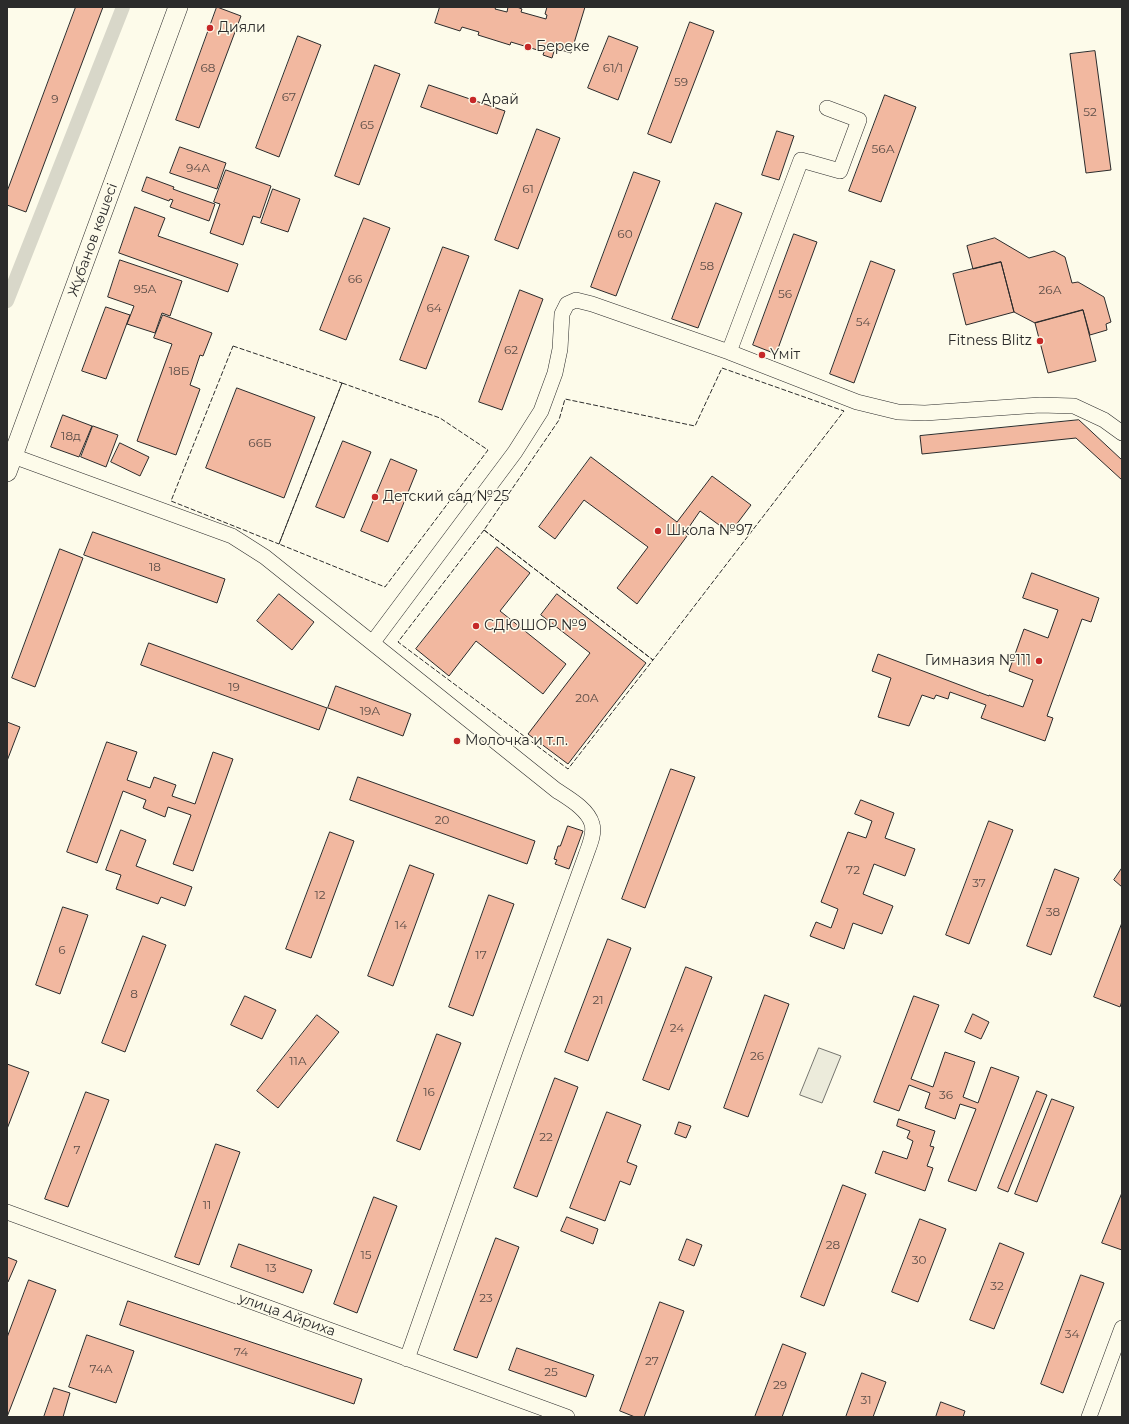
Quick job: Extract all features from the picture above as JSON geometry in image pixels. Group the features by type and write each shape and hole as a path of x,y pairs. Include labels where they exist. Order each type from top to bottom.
{"main road":[{"name":"Жұбанов көшесі","path":"10,464 178,7"}],"street":[{"path":"729,352 801,160 840,171 859,120 827,108"},
{"path":"373,642 515,452 541,411 555,373 560,349 562,314 567,304 576,300 592,304 729,352 858,402 898,412 925,413 1040,405 1074,406 1104,420 1122,433"},
{"path":"10,464 232,536 264,557 373,642 556,790 571,799 584,811 592,824 592,836 586,855 407,1358"},
{"name":"улица Айриха","path":"7,1212 567,1417"},
{"path":"1089,1417 1122,1328"}],"shaded area":[{"path":"819,1048 841,1056 822,1103 800,1095"}],"building":[{"path":"76,7 103,7 26,212 7,205 7,192"},
{"path":"217,7 241,16 199,128 176,120"},
{"path":"440,7 496,7 495,9 507,12 508,7 517,7 522,9 521,12 546,19 547,15 545,14 547,7 585,7 571,53 555,48 552,58 543,55 544,52 511,42 510,45 478,35 479,32 462,27 460,31 435,23"},
{"path":"690,22 714,31 671,143 648,134"},
{"path":"298,36 321,45 279,157 256,148"},
{"path":"609,36 638,47 618,100 588,88"},
{"path":"1095,51 1111,170 1086,173 1070,54"},
{"path":"375,65 400,74 359,185 335,176"},
{"path":"429,85 505,111 497,134 421,107"},
{"path":"885,95 916,107 881,202 849,191"},
{"path":"537,129 560,138 518,249 495,240"},
{"path":"777,131 794,136 779,180 762,175"},
{"path":"180,147 226,163 217,189 170,173"},
{"path":"226,170 271,186 260,218 253,216 243,245 210,233 220,204 214,202"},
{"path":"634,172 660,181 616,296 591,287"},
{"path":"147,177 174,187 173,189 215,204 209,221 170,207 173,200 170,199 169,201 142,191"},
{"path":"273,189 300,199 288,232 261,223"},
{"path":"716,203 742,213 698,328 672,319"},
{"path":"135,207 165,218 158,236 238,264 228,292 119,253"},
{"path":"364,218 390,228 346,340 320,330"},
{"path":"794,234 817,242 776,354 753,345"},
{"path":"995,238 1029,258 1054,251 1065,257 1072,283 1078,282 1104,297 1111,322 1106,324 1107,330 1090,335 1083,310 1035,323 1014,312 1001,262 973,269 967,246"},
{"path":"443,247 469,256 426,369 400,360"},
{"path":"120,260 182,281 170,316 162,313 155,333 127,324 134,306 108,297"},
{"path":"871,261 895,270 854,383 830,374"},
{"path":"1001,262 1014,312 966,325 953,274"},
{"path":"520,290 543,299 502,410 479,402"},
{"path":"106,307 130,315 106,379 82,371"},
{"path":"1083,310 1096,361 1048,373 1035,323"},
{"path":"163,315 212,333 203,356 200,355 190,385 200,389 176,455 137,441 172,344 154,338"},
{"path":"237,388 315,417 284,498 206,468"},
{"path":"63,415 92,426 79,457 51,447"},
{"path":"1079,420 1122,460 1122,480 1076,438 922,454 920,436"},
{"path":"93,426 118,435 106,467 81,457"},
{"path":"343,441 371,452 344,518 316,507"},
{"path":"120,443 149,457 140,476 111,462"},
{"name":"Школа №97","path":"591,457 677,522 712,476 751,505 730,533 700,511 687,530 690,532 637,604 617,588 648,547 584,500 555,539 539,527"},
{"path":"391,459 417,470 388,542 361,531"},
{"path":"93,532 225,579 217,603 84,555"},
{"name":"СДЮШОР №9","path":"497,547 530,573 500,611 566,664 543,694 476,641 449,676 416,649"},
{"path":"60,549 83,558 35,687 12,678"},
{"name":"Гимназия №111","path":"1032,573 1099,598 1091,622 1082,619 1047,716 1053,718 1045,741 981,718 986,705 950,692 948,699 936,695 934,699 922,695 909,726 878,717 891,678 872,671 878,654 989,696 1023,707 1033,680 1009,671 1024,629 1048,638 1058,610 1023,598"},
{"path":"279,594 314,622 292,650 257,621"},
{"path":"557,594 646,663 568,764 528,734 590,653 541,615"},
{"path":"149,643 327,708 319,730 141,665"},
{"path":"336,686 411,714 403,736 328,708"},
{"path":"7,722 20,727 7,761"},
{"path":"107,742 137,752 127,780 150,788 154,777 176,785 172,796 195,804 213,752 233,759 193,871 173,864 191,815 168,807 165,817 143,808 146,800 123,791 97,863 67,852"},
{"path":"671,769 695,777 645,908 622,899"},
{"path":"358,777 535,841 527,864 350,800"},
{"path":"861,800 894,813 885,838 915,849 905,876 874,864 863,894 893,906 882,934 853,923 844,949 810,936 816,922 831,928 838,909 821,902 848,832 866,838 872,821 855,814"},
{"path":"989,821 1013,830 969,944 946,935"},
{"path":"568,826 583,831 569,869 555,864 557,860 554,859 558,846 560,846"},
{"path":"121,830 146,840 136,866 192,887 185,906 161,897 158,904 116,889 121,875 106,870"},
{"path":"330,832 354,841 311,958 286,949"},
{"path":"410,865 434,874 393,986 368,976"},
{"path":"1122,868 1122,887 1114,880"},
{"path":"1055,869 1079,878 1051,955 1027,946"},
{"path":"489,895 514,904 473,1016 449,1007"},
{"path":"63,907 88,915 60,994 36,985"},
{"path":"1122,923 1122,1001 1120,1007 1094,997"},
{"path":"143,936 166,945 125,1052 102,1043"},
{"path":"608,939 631,948 588,1061 565,1052"},
{"path":"686,967 712,977 669,1090 643,1080"},
{"path":"765,995 789,1004 748,1117 724,1108"},
{"path":"245,996 276,1010 262,1039 231,1025"},
{"path":"914,996 939,1005 911,1079 933,1087 945,1052 975,1062 963,1097 978,1103 991,1067 1019,1077 976,1191 948,1181 976,1109 960,1104 955,1119 925,1108 930,1093 909,1085 899,1111 874,1102"},
{"path":"973,1014 989,1022 981,1039 965,1032"},
{"path":"317,1015 339,1032 278,1108 257,1091"},
{"path":"437,1034 461,1043 420,1150 397,1141"},
{"path":"7,1064 29,1072 7,1129"},
{"path":"555,1078 578,1087 537,1197 514,1188"},
{"path":"1037,1091 1047,1095 1008,1192 998,1188"},
{"path":"86,1092 109,1100 68,1207 45,1199"},
{"path":"1052,1099 1074,1107 1037,1202 1015,1194"},
{"path":"607,1112 641,1125 627,1162 637,1166 630,1185 620,1181 605,1221 570,1208"},
{"path":"899,1119 935,1131 930,1146 934,1147 927,1166 933,1168 925,1191 875,1173 883,1151 907,1159 913,1141 907,1138 910,1131 897,1126"},
{"path":"679,1122 691,1126 686,1138 675,1134"},
{"path":"216,1144 240,1152 199,1265 175,1257"},
{"path":"843,1185 866,1194 824,1306 801,1297"},
{"path":"1122,1193 1122,1250 1102,1243"},
{"path":"374,1197 397,1206 357,1313 334,1304"},
{"path":"567,1217 598,1229 593,1244 561,1231"},
{"path":"920,1219 946,1229 918,1302 892,1292"},
{"path":"496,1238 519,1247 477,1358 454,1350"},
{"path":"687,1239 702,1245 694,1266 679,1260"},
{"path":"1000,1243 1024,1253 994,1329 970,1320"},
{"path":"239,1244 312,1270 303,1293 231,1267"},
{"path":"7,1257 17,1261 8,1282 7,1282"},
{"path":"1081,1275 1104,1283 1063,1393 1041,1384"},
{"path":"29,1280 56,1290 7,1417 7,1338"},
{"path":"128,1301 362,1379 354,1404 120,1325"},
{"path":"660,1302 684,1311 644,1417 635,1417 620,1411"},
{"path":"87,1335 134,1351 116,1403 69,1387"},
{"path":"783,1344 806,1353 782,1417 755,1417"},
{"path":"517,1348 594,1375 586,1397 509,1370"},
{"path":"862,1373 886,1382 873,1417 846,1417"},
{"path":"54,1388 70,1393 63,1417 44,1417"},
{"path":"941,1402 965,1411 963,1417 936,1417"}],"waterway":[{"path":"7,301 123,7"}],"fence":[{"path":"233,346 342,383 279,544 171,501 233,346"},
{"path":"722,368 844,411 653,660 484,530 559,420 565,399 695,426 722,368"},
{"path":"342,383 440,418 488,450 385,587 279,544 342,383"},
{"path":"484,530 653,660 568,769 398,642 484,530"}],"place":[{"name":"Дияли","path":"210,28"},
{"name":"Береке","path":"528,47"},
{"name":"Арай","path":"473,100"},
{"name":"Fitness Blitz","path":"1040,341"},
{"name":"Үміт","path":"762,355"},
{"name":"Детский сад №25","path":"375,497"},
{"name":"Школа №97","path":"658,531"},
{"name":"СДЮШОР №9","path":"476,626"},
{"name":"Гимназия №111","path":"1039,661"},
{"name":"Молочка и т.п.","path":"457,741"}]}
